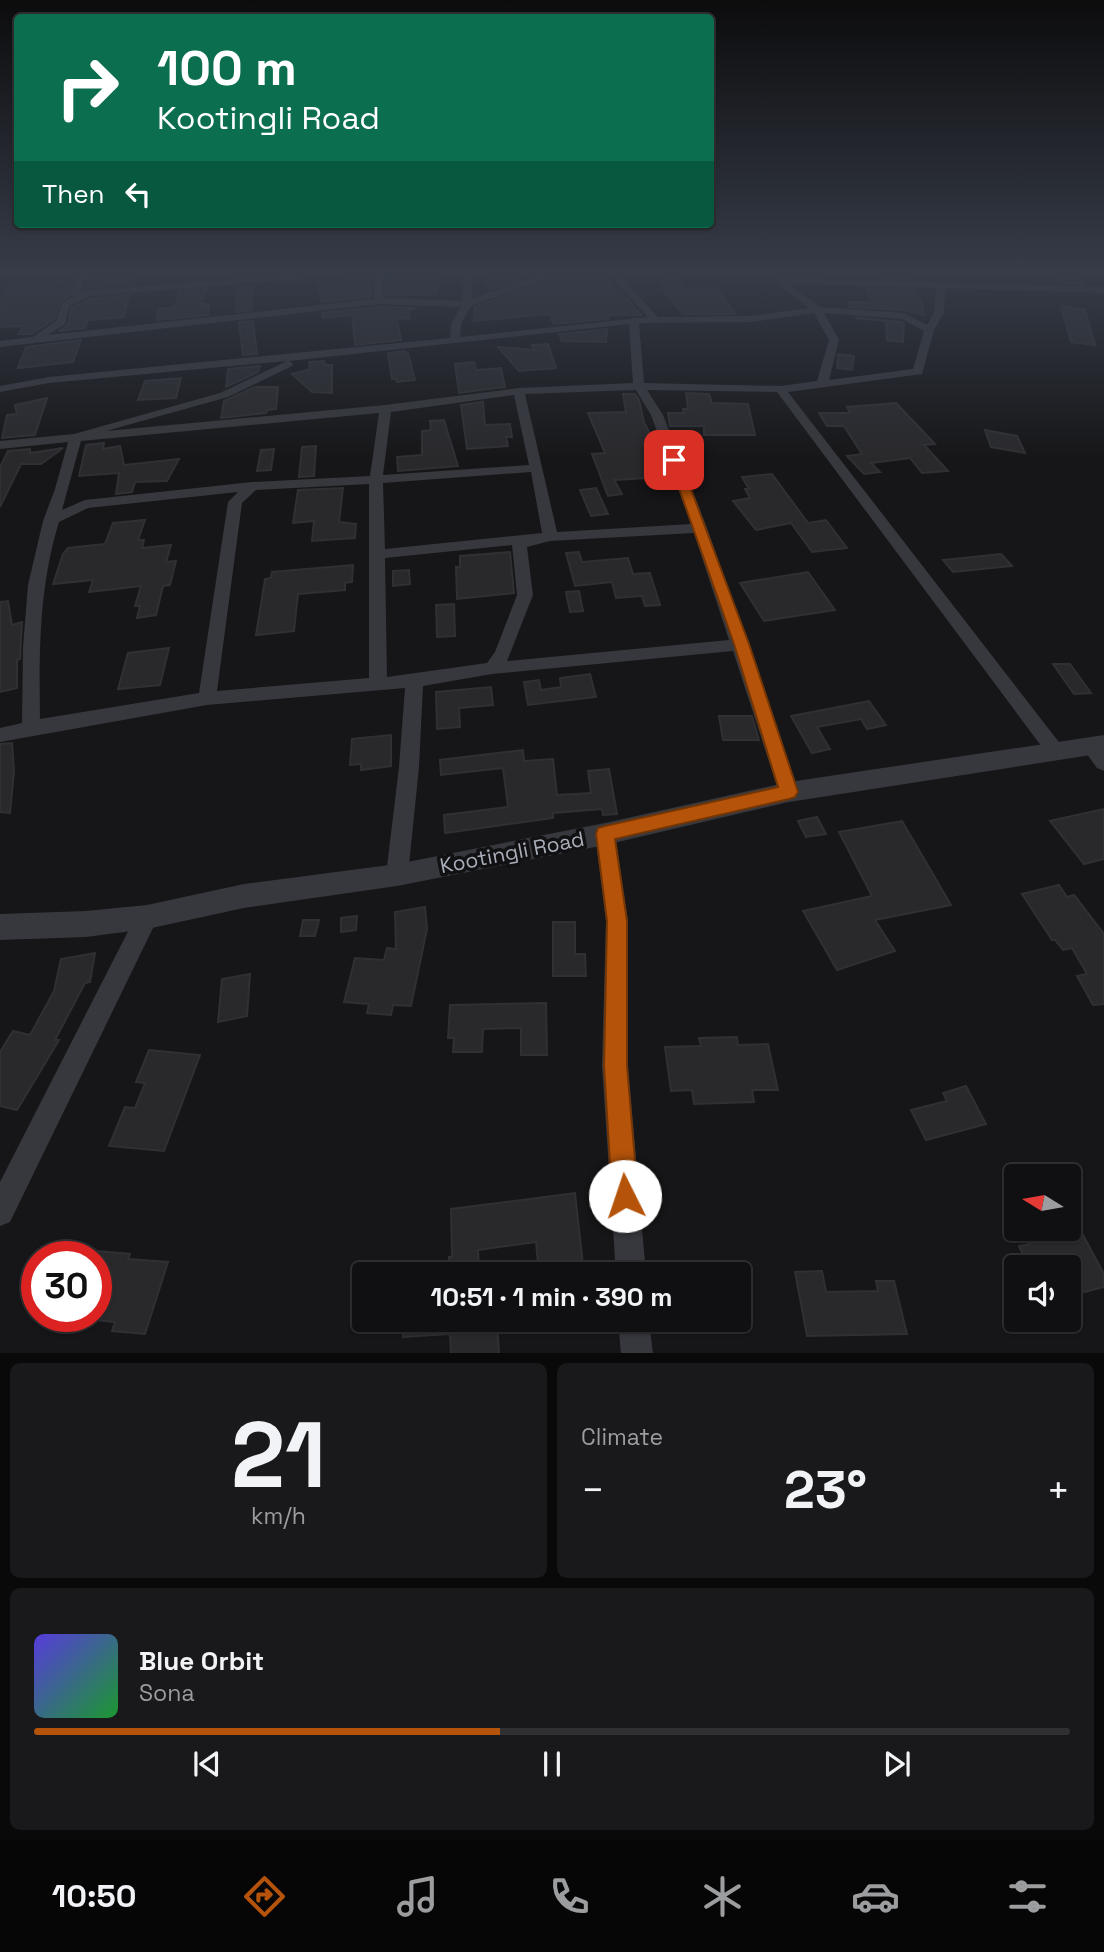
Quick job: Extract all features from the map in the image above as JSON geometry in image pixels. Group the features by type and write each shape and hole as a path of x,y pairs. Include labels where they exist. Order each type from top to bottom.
{"street":[{"path":"36,340 44,334"},
{"path":"0,344 88,334"},
{"path":"455,334 455,340"},
{"path":"0,389 63,379 312,356 507,334"},
{"path":"635,334 639,386 657,415 700,528 789,792"},
{"path":"822,384 834,340 831,334"},
{"path":"0,445 385,409 519,391 639,386 781,389 918,372 928,334"},
{"path":"31,728 32,655 38,569 67,470 67,455 76,438 142,415 228,394 266,372 312,356"},
{"path":"781,389 790,405 1055,750"},
{"path":"519,391 523,419 548,506 550,537"},
{"path":"379,682 376,480 385,409"},
{"path":"50,521 85,504 252,486 537,468"},
{"path":"207,698 234,502 252,486"},
{"path":"60,495 85,504"},
{"path":"378,554 550,537 700,528"},
{"path":"492,668 503,654 525,595 519,544 550,537"},
{"path":"0,736 31,728 207,698 414,681 492,668 741,644"},
{"path":"397,875 409,767 414,681"},
{"name":"Kootingli Road","path":"0,927 86,924 147,917 244,896 397,875 605,834 789,792 907,776 1055,750 1099,751"},
{"path":"605,834 617,921 615,1066 630,1262"},
{"path":"0,1212 147,917"},
{"path":"635,1332 637,1353"}],"building":[{"path":"240,334 255,334 257,354 243,355"},
{"path":"354,334 400,334 401,340 355,345"},
{"path":"559,334 607,334 606,342 562,341"},
{"path":"887,334 903,334 903,342 887,340"},
{"path":"1069,334 1092,334 1095,345 1071,342"},
{"path":"81,340 73,362 18,368 26,347"},
{"path":"548,344 556,368 519,371 498,347 534,350 532,345"},
{"path":"388,353 408,353 415,380 397,382 392,379"},
{"path":"838,354 854,356 852,370 837,368"},
{"path":"324,361 325,365 332,365 332,393 312,392 292,374 310,369 309,362"},
{"path":"474,362 476,370 501,368 505,387 459,393 455,364"},
{"path":"260,366 258,372 226,387 228,369"},
{"path":"181,378 176,398 138,400 145,381"},
{"path":"255,387 278,387 276,409 267,410 266,413 221,418 224,401"},
{"path":"686,393 709,394 712,403 748,404 755,435 704,435 704,426 670,426 668,413 684,413 683,409 688,409"},
{"path":"623,394 635,394 639,400 644,422 653,440 649,441 665,477 614,480 622,494 608,496 592,454 605,453 588,413 626,412"},
{"path":"47,398 35,435 2,438 7,415 17,414 15,405"},
{"path":"483,402 485,425 510,424 512,437 506,437 508,446 467,449 461,405"},
{"path":"896,403 935,444 924,445 948,471 922,473 910,458 871,463 880,472 864,474 847,456 862,454 844,426 827,426 819,413 850,413 847,407"},
{"path":"444,420 458,466 398,471 397,457 422,455 422,431 431,430 430,421"},
{"path":"985,430 1017,436 1025,453 991,447"},
{"path":"104,443 103,449 120,446 124,465 179,459 167,481 135,482 132,492 116,494 119,473 79,476 86,445"},
{"path":"316,446 314,476 299,477 302,447"},
{"path":"63,448 41,464 21,464 0,507 0,467 8,451 30,449 30,453"},
{"path":"274,449 271,470 257,471 261,450"},
{"path":"772,474 808,523 826,520 847,548 812,552 791,523 756,530 733,501 750,498 745,489 749,489 742,477"},
{"path":"343,488 339,522 356,524 355,538 312,541 314,521 293,523 298,490"},
{"path":"596,488 608,514 591,516 580,490"},
{"path":"145,520 138,540 144,540 142,548 171,545 166,562 176,561 170,585 163,586 156,615 137,618 140,606 135,606 141,586 89,592 93,580 53,584 63,554 68,548 105,544 113,523"},
{"path":"510,552 514,593 457,599 456,567 460,567 460,556"},
{"path":"579,552 582,562 628,558 633,574 650,573 660,605 645,606 642,596 616,598 612,582 575,586 566,553"},
{"path":"1001,554 1012,566 953,572 943,560"},
{"path":"353,565 352,582 345,583 345,590 298,594 294,631 256,635 265,579 271,578 272,572"},
{"path":"409,570 410,584 393,586 393,571"},
{"path":"808,572 835,610 764,621 740,583"},
{"path":"579,591 583,611 570,612 566,592"},
{"path":"8,601 12,625 22,622 20,659 17,660 17,688 0,692 0,602"},
{"path":"454,604 455,636 437,637 436,605"},
{"path":"169,648 160,685 118,689 128,653"},
{"path":"1053,664 1070,664 1091,693 1074,694"},
{"path":"590,674 596,697 528,705 524,682 539,680 541,690 561,687 560,678"},
{"path":"491,687 493,705 459,708 460,727 437,729 436,692"},
{"path":"869,701 886,725 867,729 861,719 817,727 830,749 812,753 791,716"},
{"path":"719,716 752,716 759,740 723,740"},
{"path":"391,735 391,766 361,770 361,764 350,765 352,739"},
{"path":"12,743 14,771 10,813 0,812 0,744"},
{"path":"523,750 524,761 553,759 557,795 591,793 588,771 609,769 617,814 603,815 602,809 553,813 553,818 445,833 444,815 508,807 503,768 441,775 440,760"},
{"path":"1104,809 1104,859 1084,864 1050,821"},
{"path":"817,817 826,834 806,837 798,821"},
{"path":"902,821 951,905 875,920 895,951 837,970 803,911 872,896 839,832"},
{"path":"1059,885 1067,897 1074,895 1104,934 1104,1004 1093,1005 1077,976 1087,974 1072,948 1063,950 1052,940 1022,894"},
{"path":"425,907 427,929 411,1006 393,1005 391,1015 367,1013 369,1004 344,1002 355,958 384,960 387,948 396,949 395,912"},
{"path":"357,916 356,930 341,932 341,918"},
{"path":"303,920 319,920 315,936 300,936"},
{"path":"553,922 575,922 575,954 585,954 586,976 553,976"},
{"path":"95,953 90,982 85,983 55,1040 59,1040 17,1110 0,1106 0,1052 13,1031 30,1035 54,991 61,959"},
{"path":"250,974 247,1016 218,1022 222,979"},
{"path":"546,1003 547,1055 521,1055 521,1028 483,1029 482,1052 453,1052 454,1038 448,1038 450,1005"},
{"path":"737,1037 738,1045 768,1044 778,1090 752,1090 754,1102 694,1104 692,1090 671,1091 665,1047 701,1046 699,1038"},
{"path":"149,1050 200,1055 164,1151 109,1146 125,1107 135,1108 145,1083 136,1082"},
{"path":"966,1086 986,1124 926,1140 911,1110 947,1101 943,1093"},
{"path":"575,1193 583,1262 538,1262 536,1242 478,1250 478,1262 437,1262 449,1261 449,1257 452,1257 451,1209"},
{"path":"1082,1233 1104,1274 1104,1287 1081,1293 1081,1255 1023,1255 1019,1246 1030,1244 1028,1241 1082,1241"},
{"path":"112,1252 130,1254 128,1259 168,1262 145,1334 112,1331 115,1322 112,1322"},
{"path":"822,1271 826,1292 878,1291 876,1281 894,1281 907,1334 807,1336 795,1272"},
{"path":"403,1332 498,1332 499,1353 451,1353 450,1334 403,1337"}],"route":[{"path":"625,1196 615,1066 617,921 605,834 789,792 741,644 674,460"}]}
